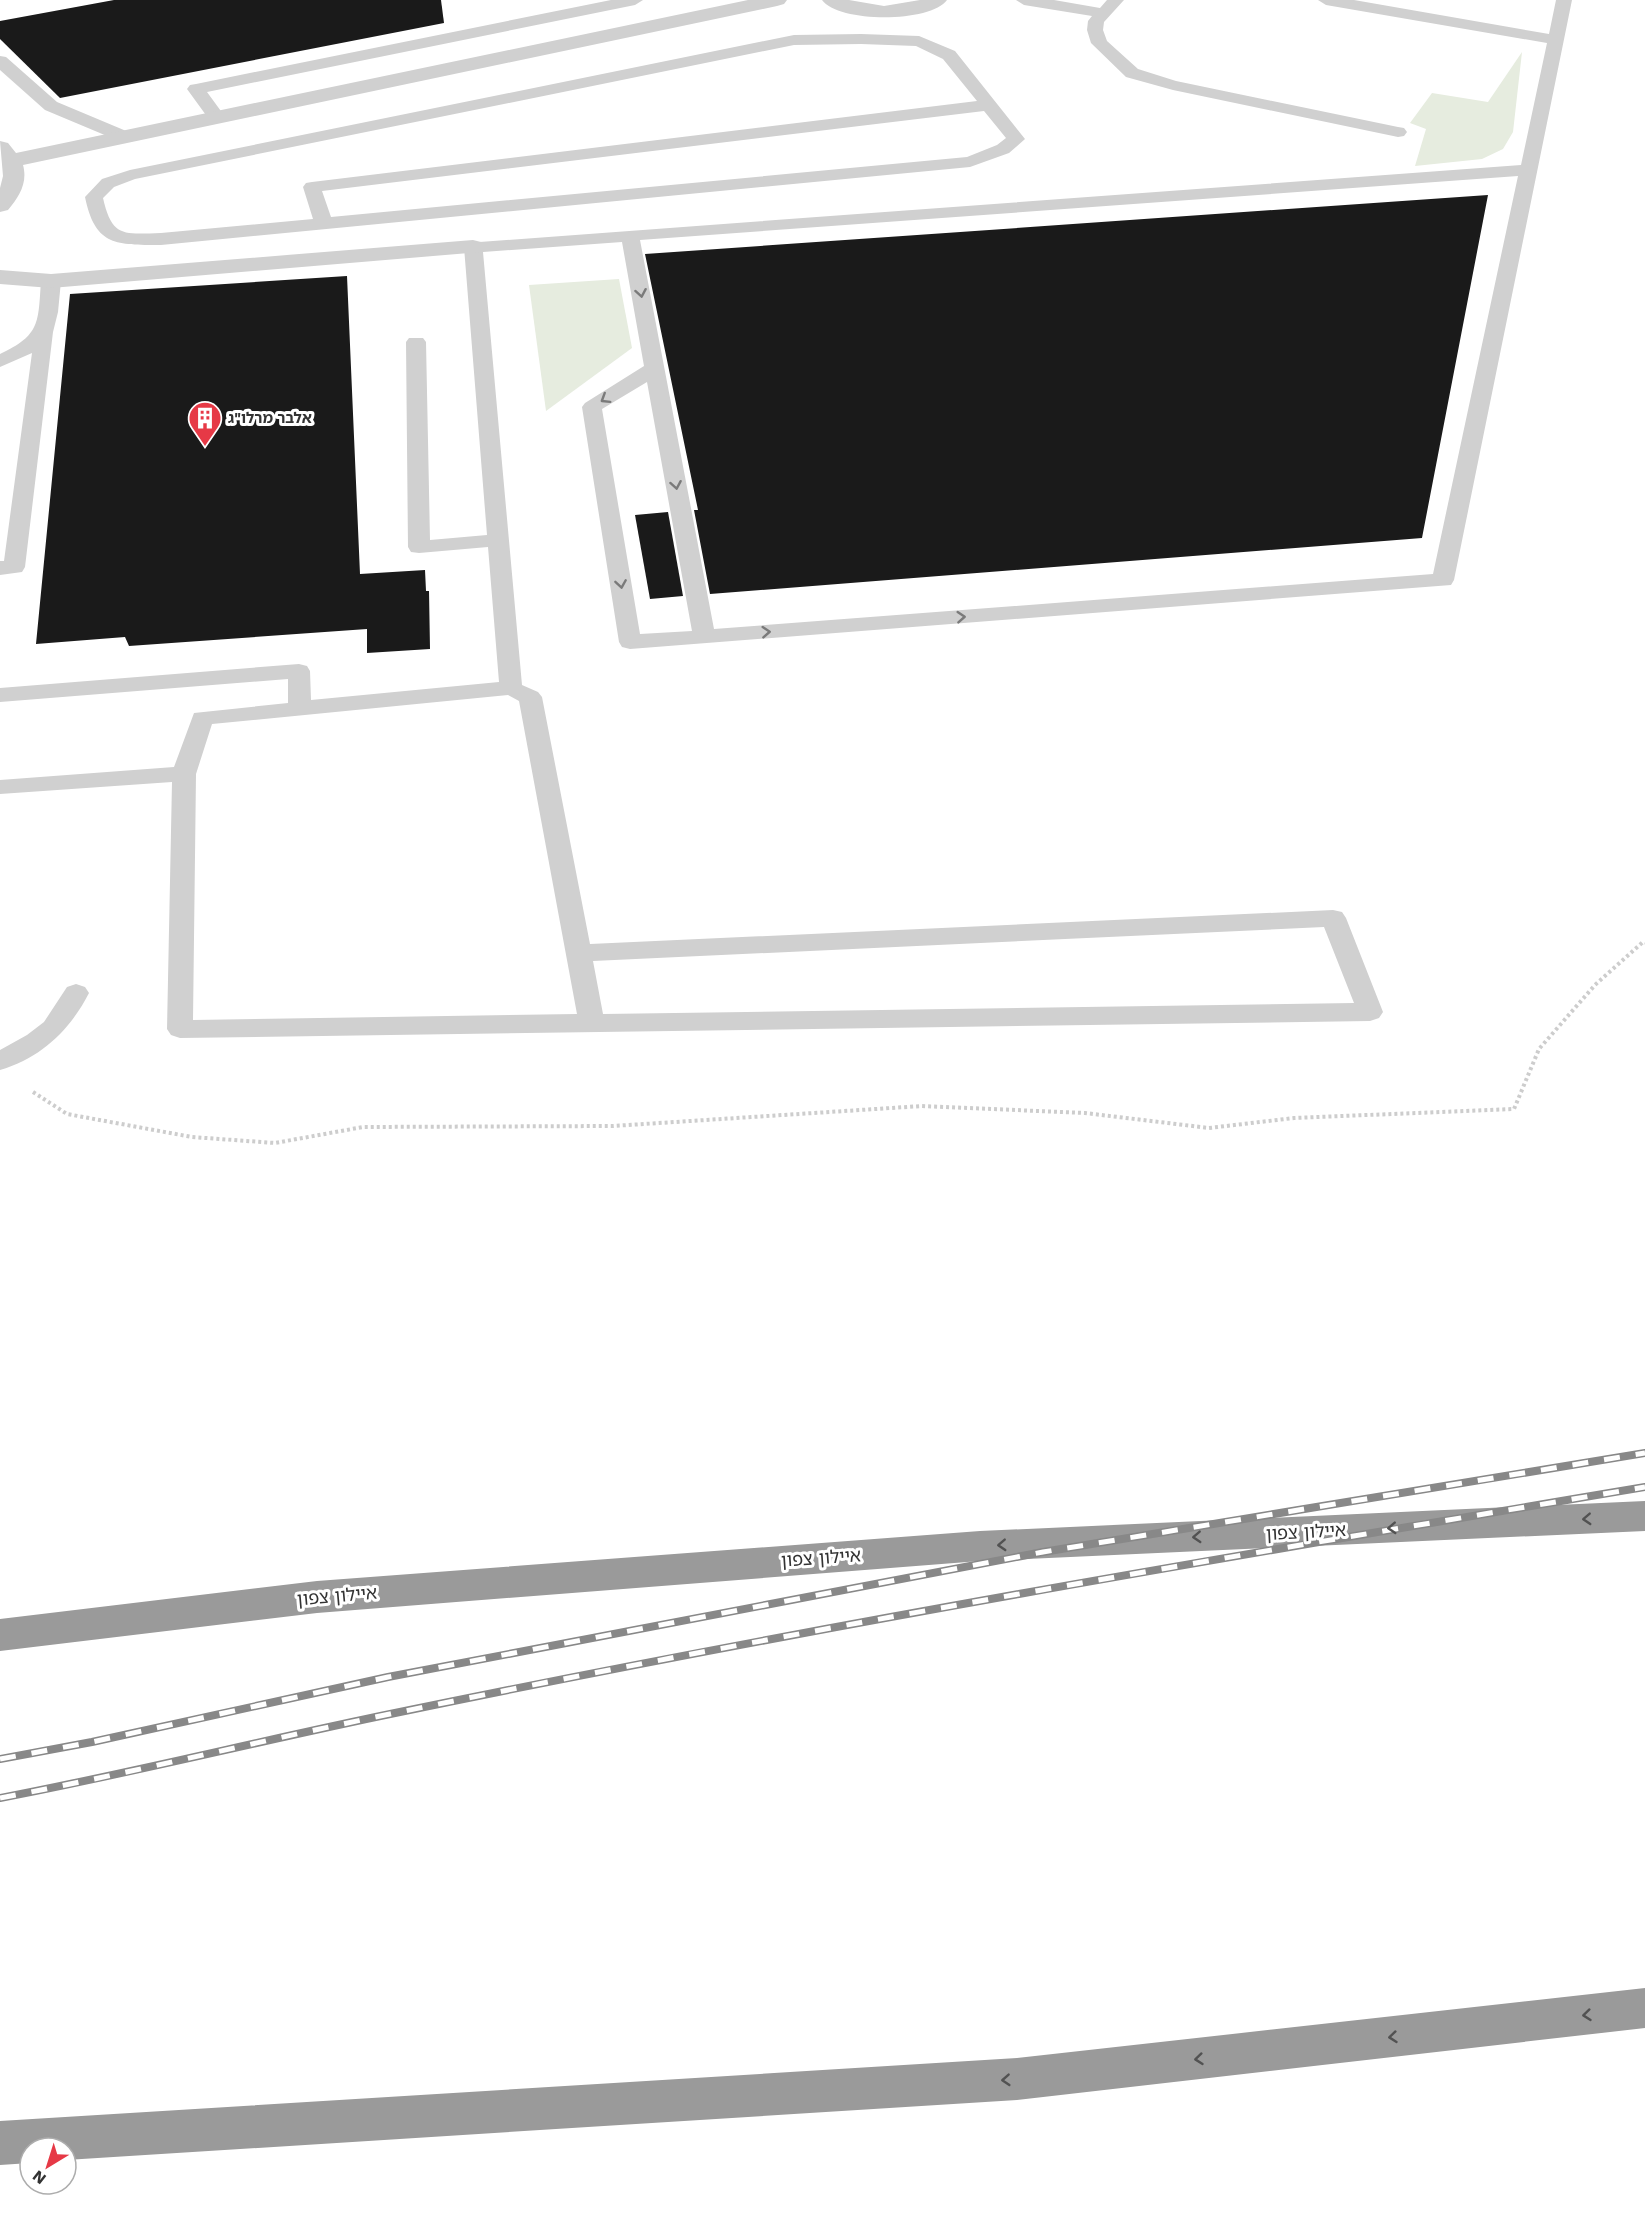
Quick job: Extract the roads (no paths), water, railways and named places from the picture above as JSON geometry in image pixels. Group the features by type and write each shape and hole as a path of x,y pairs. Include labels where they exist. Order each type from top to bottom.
{"highway":[{"name":"איילון צפון","path":"0,1635 317,1597 980,1546 1645,1516"},
{"path":"0,2143 1017,2079 1645,2008"}],"street":[{"path":"0,205 9,195 16,175 6,155 125,137 777,0"},
{"path":"832,0 861,9 884,11 908,9 937,0"},
{"path":"0,277 51,281 473,247"},
{"path":"0,263 12,270 51,281"}],"lane":[{"path":"218,118 196,89 635,0"},
{"path":"1024,0 1103,13"},
{"path":"1116,0 1096,21 1095,30 1099,43 1132,73 1173,85 1398,132"},
{"path":"1326,0 1556,40"},
{"path":"655,368 592,407 630,642 1443,580 1564,0"},
{"path":"794,40 919,41 949,55 1016,139 1003,149 970,162 561,201 161,239 134,239 110,233 101,223 94,196 108,183 130,175 794,40"},
{"path":"0,61 51,106 125,137"},
{"path":"324,224 312,187 989,105"},
{"path":"473,247 1529,170"},
{"path":"473,247 500,230 561,201"},
{"path":"630,236 704,636"},
{"path":"473,247 511,687"},
{"path":"0,568 14,567 44,334 48,324 51,281"},
{"path":"0,361 23,352 44,334"},
{"path":"416,342 419,547 499,540"},
{"path":"0,696 299,671 300,708"},
{"path":"578,953 1333,918 1370,1012 180,1029 184,774 202,718 511,687 530,697 578,953 592,1023"},
{"path":"0,787 184,774"},
{"path":"0,1061 42,1040 66,1016 76,993"}],"railway":[{"path":"0,1759 92,1742 388,1677 1043,1552 1645,1453"},
{"path":"0,1798 395,1713 707,1651 1175,1567 1645,1487"}],"place":[{"name":"אלבר מרלו\"ג","path":"205,447"}]}
